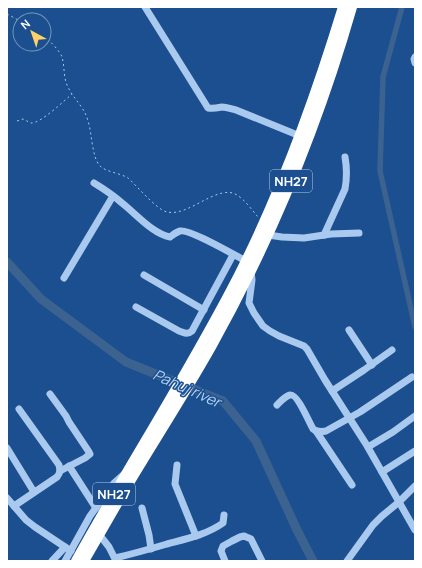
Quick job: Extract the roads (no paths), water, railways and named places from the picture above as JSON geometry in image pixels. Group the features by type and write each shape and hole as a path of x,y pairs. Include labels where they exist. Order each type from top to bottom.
{"highway":[{"name":"NH27","path":"248,266 300,136 343,7"},
{"name":"NH27","path":"76,561 119,494 129,484 156,430 206,345 224,304 268,235 286,195 314,122 352,7"},
{"name":"NH27","path":"84,561 119,494 127,472 156,430"}],"street":[{"path":"145,7 208,108 228,107 300,136"},
{"path":"415,57 415,63"},
{"path":"324,235 345,189 347,181 345,157"},
{"path":"94,183 113,196 163,236 170,238 182,230 188,232 233,255 248,266 252,280 249,303 254,314 263,326 270,331 304,346 307,349 368,447 415,530"},
{"path":"64,278 113,196"},
{"path":"268,235 294,238 359,233"},
{"path":"136,308 179,332 187,334 192,331 233,255"},
{"path":"144,275 204,310"},
{"path":"349,330 372,365"},
{"path":"332,391 392,350"},
{"path":"316,431 326,431 350,418 412,377"},
{"path":"50,394 90,454 89,456 60,471"},
{"path":"277,404 291,395 298,400 313,428 352,485"},
{"path":"14,506 60,474 59,465 19,409"},
{"path":"368,447 393,432 415,416"},
{"path":"7,448 34,492"},
{"path":"382,472 415,451"},
{"path":"177,465 175,484 196,536"},
{"path":"70,466 96,508"},
{"path":"52,561 68,549 114,483 127,472"},
{"path":"89,561 118,510 129,484"},
{"path":"346,561 373,525 415,486"},
{"path":"7,498 20,514 30,523 68,549"},
{"path":"142,508 151,549"},
{"path":"102,538 116,560 196,536 214,529 223,523 224,515"},
{"path":"225,561 221,551 223,546 240,536 251,539 262,561"},
{"path":"65,561 68,549"}],"waterway":[{"path":"402,7 383,77 380,171 415,327"},
{"name":"Pahuj river","path":"7,262 41,299 126,362 223,401 256,441 313,561"}]}
